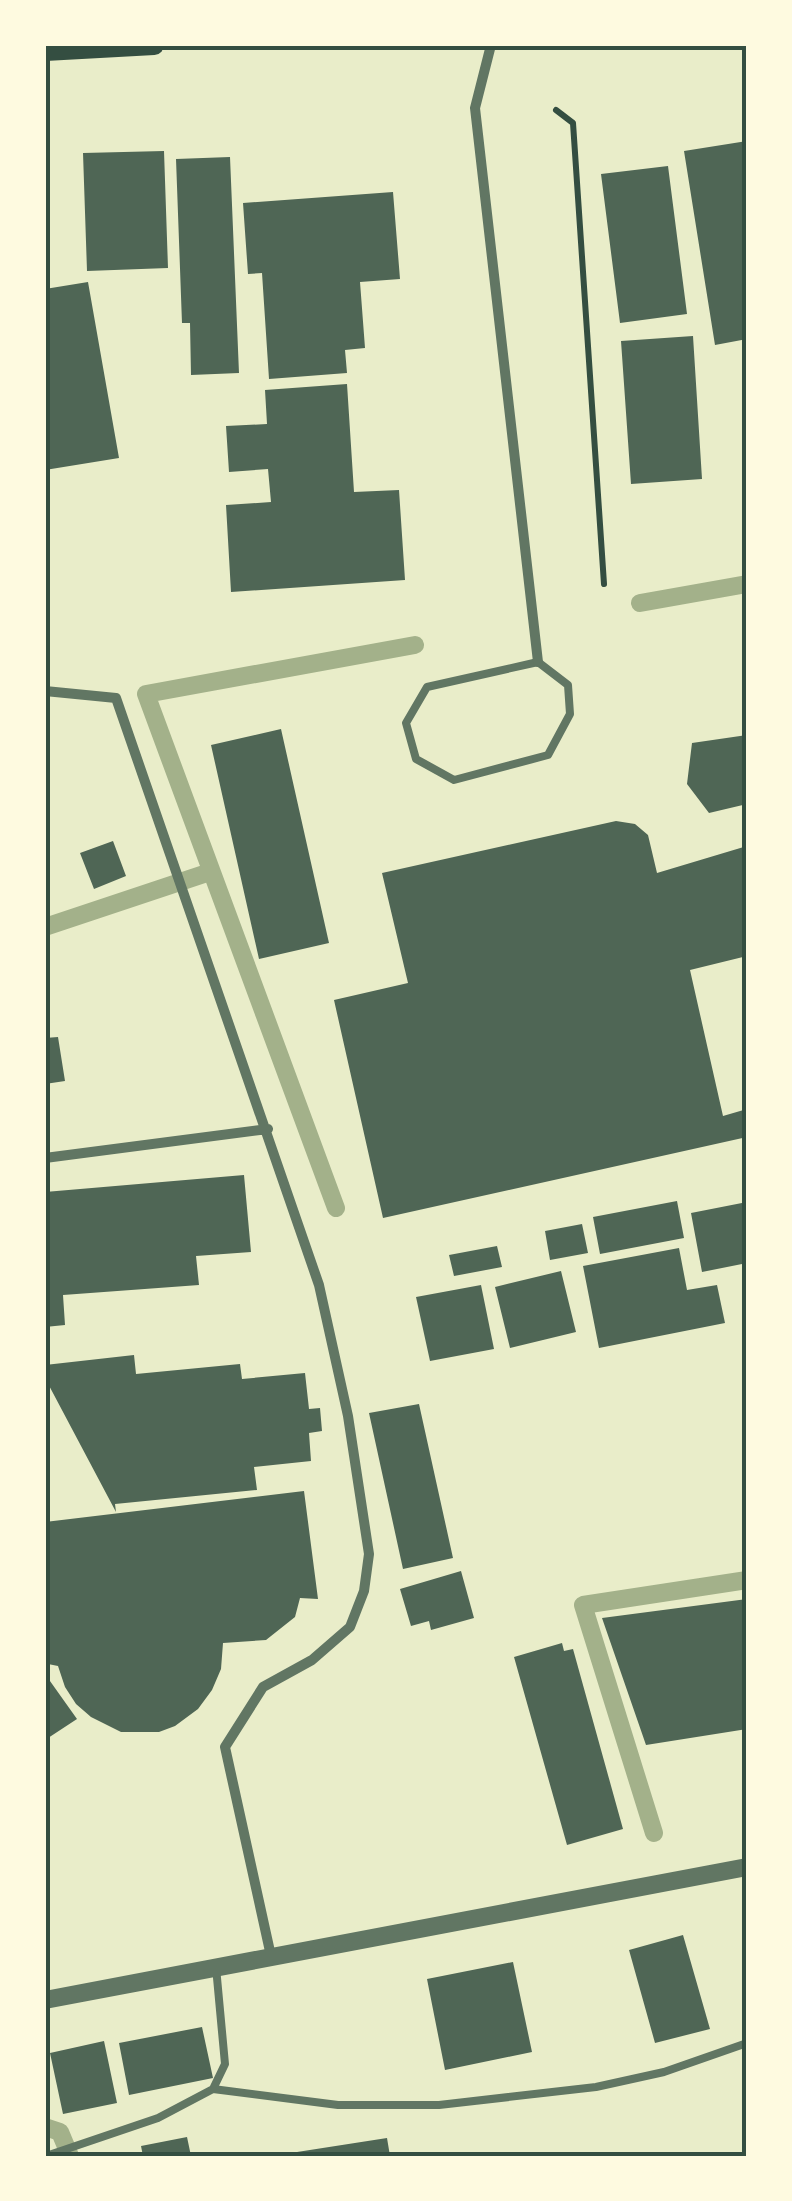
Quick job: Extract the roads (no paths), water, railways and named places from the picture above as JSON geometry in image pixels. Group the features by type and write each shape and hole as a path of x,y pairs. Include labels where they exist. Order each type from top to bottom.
{"main road":[{"path":"45,51 154,45"}],"street":[{"path":"490,45 475,108 538,662"},
{"path":"45,691 116,698 319,1284 348,1416 369,1554 364,1591 350,1627 312,1660 262,1687 226,1747 271,1956"},
{"path":"45,1158 268,1129"},
{"path":"45,2000 747,1867"}],"lane":[{"path":"538,662 568,685 570,714 548,755 454,780 416,759 406,722 427,687 538,662"},
{"path":"50,2155 158,2118 213,2089 226,2064 216,1966"},
{"path":"213,2089 338,2106 439,2106 596,2087 664,2072 747,2043"}],"waterway":[{"path":"640,603 747,584"},
{"path":"336,1208 146,694 415,645"},
{"path":"45,927 210,872"},
{"path":"654,1833 583,1605 747,1580"},
{"path":"45,2127 60,2132 70,2156"}]}
